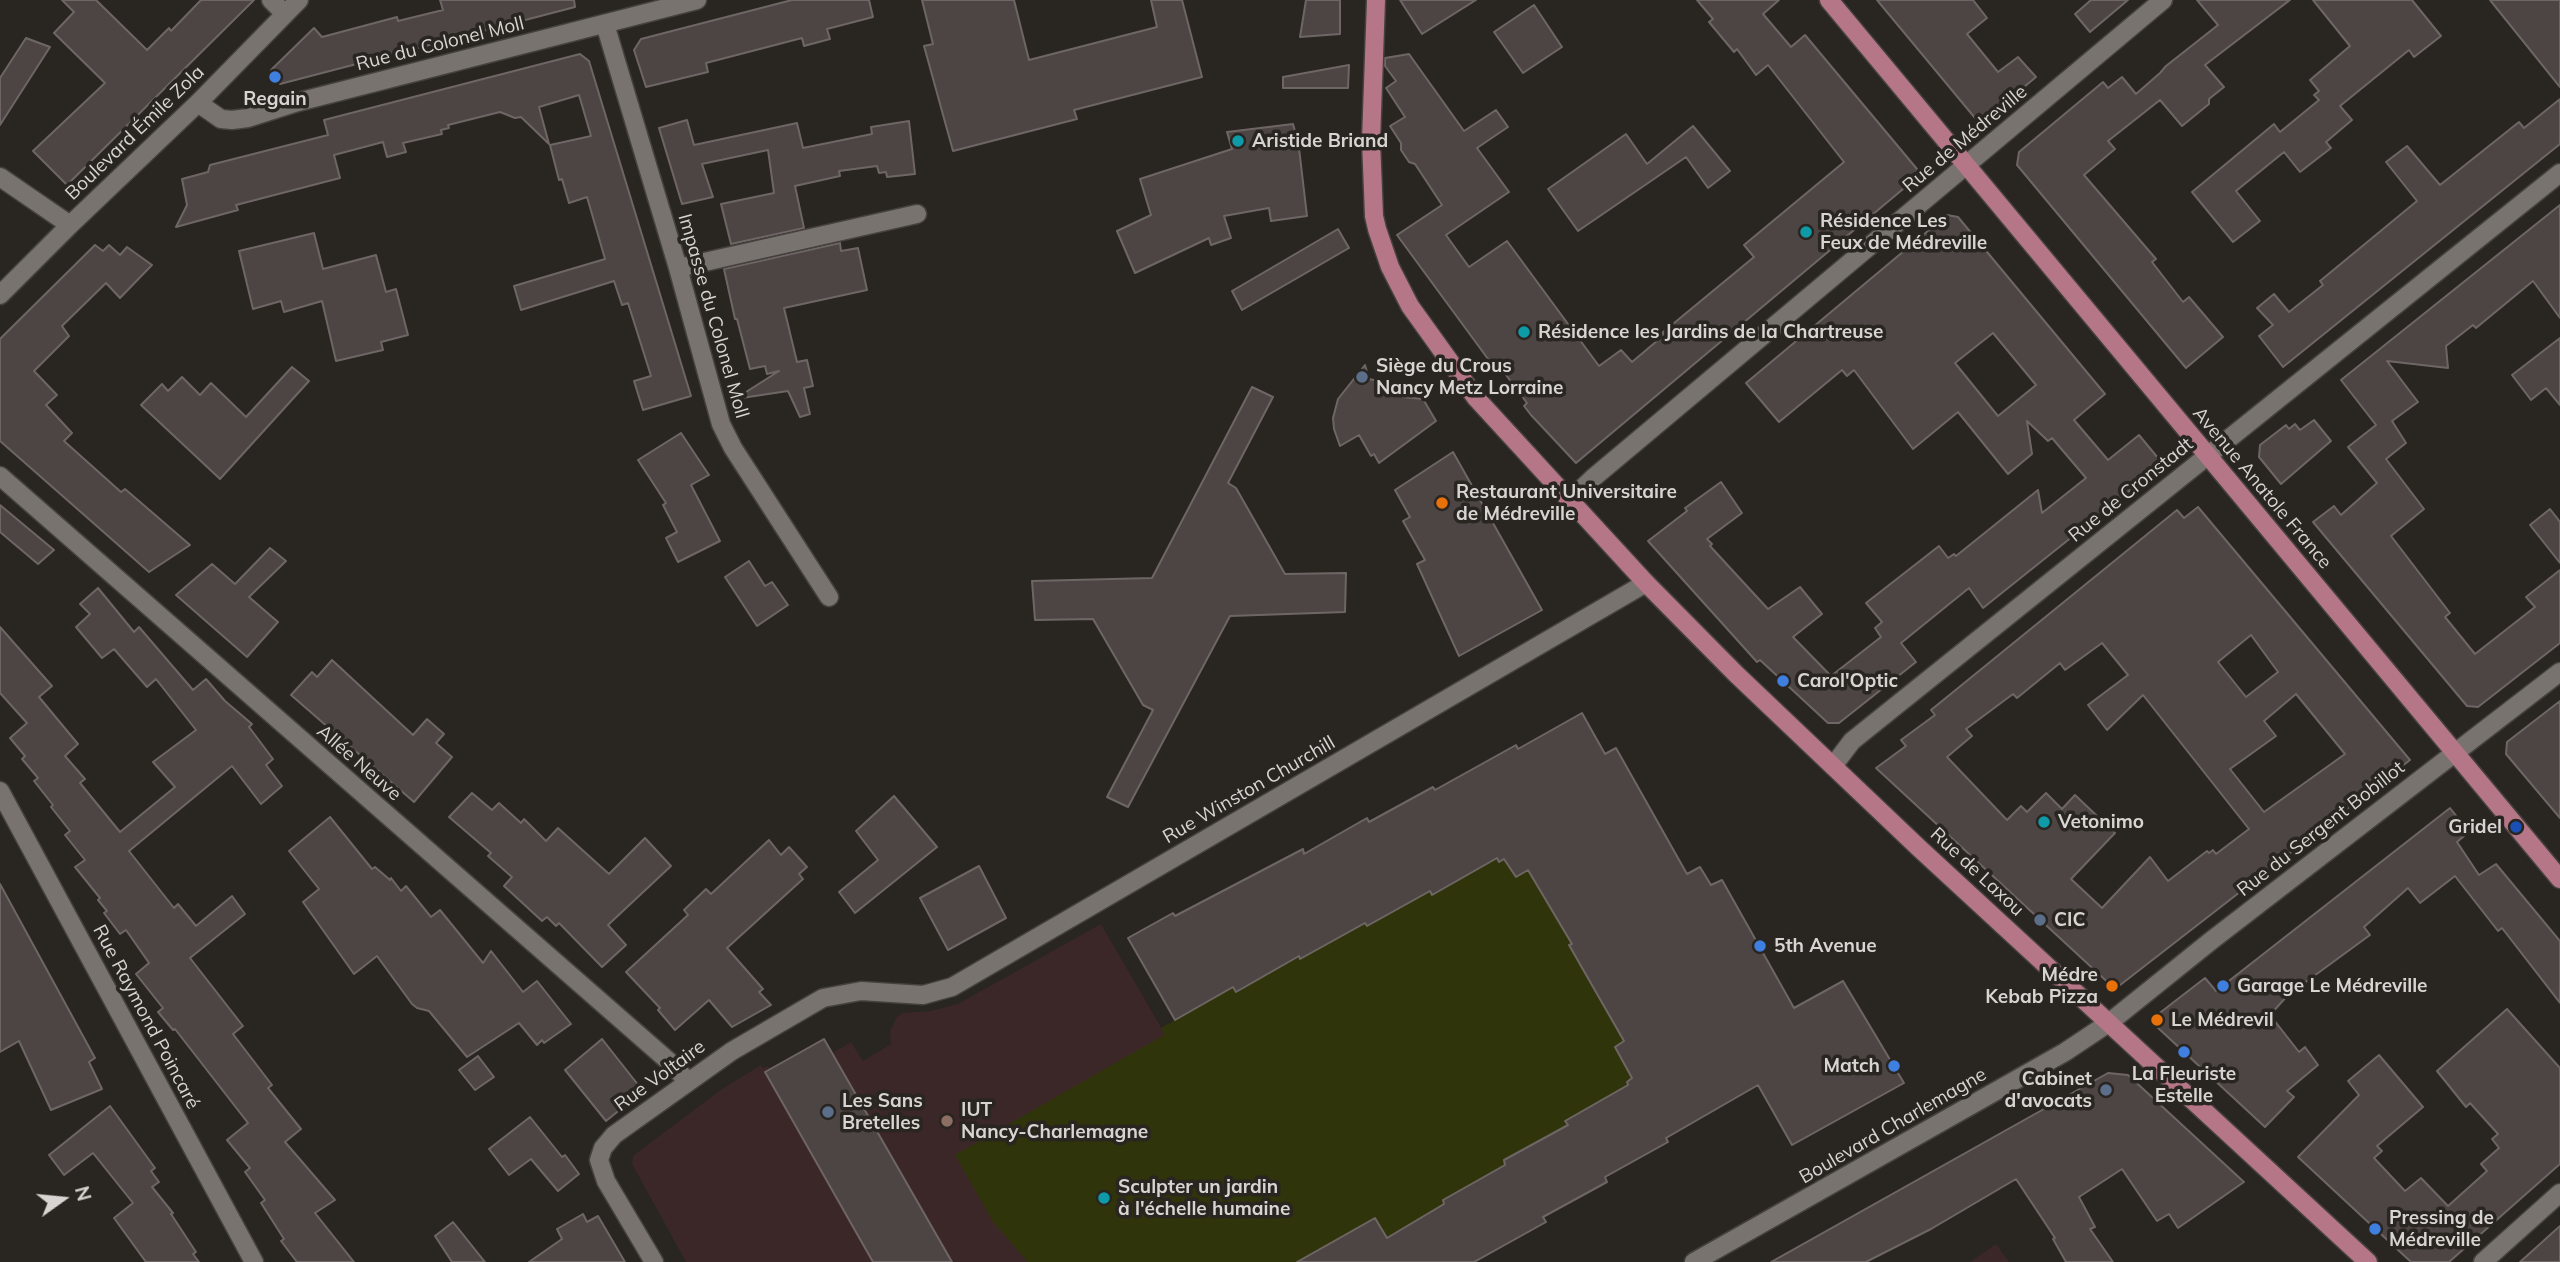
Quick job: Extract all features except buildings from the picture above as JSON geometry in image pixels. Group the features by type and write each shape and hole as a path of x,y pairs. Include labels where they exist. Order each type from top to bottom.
{"main road":[{"name":"Rue de Laxou","path":"1376,0 1372,151 1374,216 1383,249 1410,306 1476,398 1703,642 2368,1262"},
{"name":"Avenue Anatole France","path":"1829,0 2560,879"}],"street":[{"path":"271,0 285,14"},
{"name":"Boulevard Émile Zola","path":"0,295 69,225 198,103 299,0"},
{"name":"Rue du Colonel Moll","path":"198,103 221,118 248,118 298,102 697,0"},
{"name":"Rue de Médreville","path":"1570,500 2163,0"},
{"name":"Impasse du Colonel Moll","path":"605,24 678,268 721,424 733,448 830,597"},
{"name":"Rue de Cronstadt","path":"1833,766 1852,741 2560,173"},
{"path":"0,177 69,225"},
{"path":"678,268 917,214"},
{"name":"Allée Neuve","path":"0,477 673,1065 688,1082"},
{"name":"Rue Winston Churchill","path":"861,991 923,995 952,987 1646,583"},
{"name":"Rue du Sergent Bobillot","path":"2110,1022 2222,932 2560,672"},
{"name":"Rue Raymond Poincaré","path":"0,791 254,1262"},
{"name":"Rue Voltaire","path":"654,1262 606,1181 599,1160 603,1148 614,1135 732,1051 812,1004 842,993 861,991"},
{"name":"Boulevard Charlemagne","path":"1694,1262 2065,1052 2110,1022"},
{"path":"2483,1262 2560,1194"}],"shaded area":[{"name":"IUT Nancy-Charlemagne","path":"1101,924 1297,1262 686,1262 632,1164 633,1156 722,1089 761,1065 770,1069 824,1039 832,1053 851,1042 863,1061 891,1044 890,1031 897,1017 903,1013 930,1011 958,1004"},
{"path":"1996,1244 2009,1262 1970,1262"}],"green space":[{"path":"1497,858 1499,861 1504,859 1516,877 1528,870 1572,944 1570,945 1624,1041 1615,1047 1632,1078 1628,1085 1566,1120 1568,1125 1504,1160 1505,1165 1443,1200 1444,1204 1387,1238 1375,1218 1297,1262 1028,1262 993,1222 955,1155 1164,1035 1161,1028 1233,987 1236,991 1365,923 1368,926 1430,891 1432,895"}],"place":[{"name":"Regain","path":"275,77"},
{"name":"Aristide Briand","path":"1238,141"},
{"name":"Résidence Les Feux de Médreville","path":"1806,232"},
{"name":"Résidence les Jardins de la Chartreuse","path":"1524,332"},
{"name":"Siège du Crous Nancy Metz Lorraine","path":"1362,377"},
{"name":"Restaurant Universitaire de Médreville","path":"1442,503"},
{"name":"Carol'Optic","path":"1783,681"},
{"name":"Vetonimo","path":"2044,822"},
{"name":"Gridel","path":"2516,827"},
{"name":"CIC","path":"2040,920"},
{"name":"5th Avenue","path":"1760,946"},
{"name":"Médre Kebab Pizza","path":"2112,986"},
{"name":"Garage Le Médreville","path":"2223,986"},
{"name":"Le Médrevil","path":"2157,1020"},
{"name":"La Fleuriste Estelle","path":"2184,1052"},
{"name":"Match","path":"1894,1066"},
{"name":"Cabinet d'avocats","path":"2106,1090"},
{"name":"Les Sans Bretelles","path":"828,1112"},
{"name":"IUT Nancy-Charlemagne","path":"947,1121"},
{"name":"Sculpter un jardin à l'échelle humaine","path":"1104,1198"},
{"name":"Pressing de Médreville","path":"2375,1229"}]}
